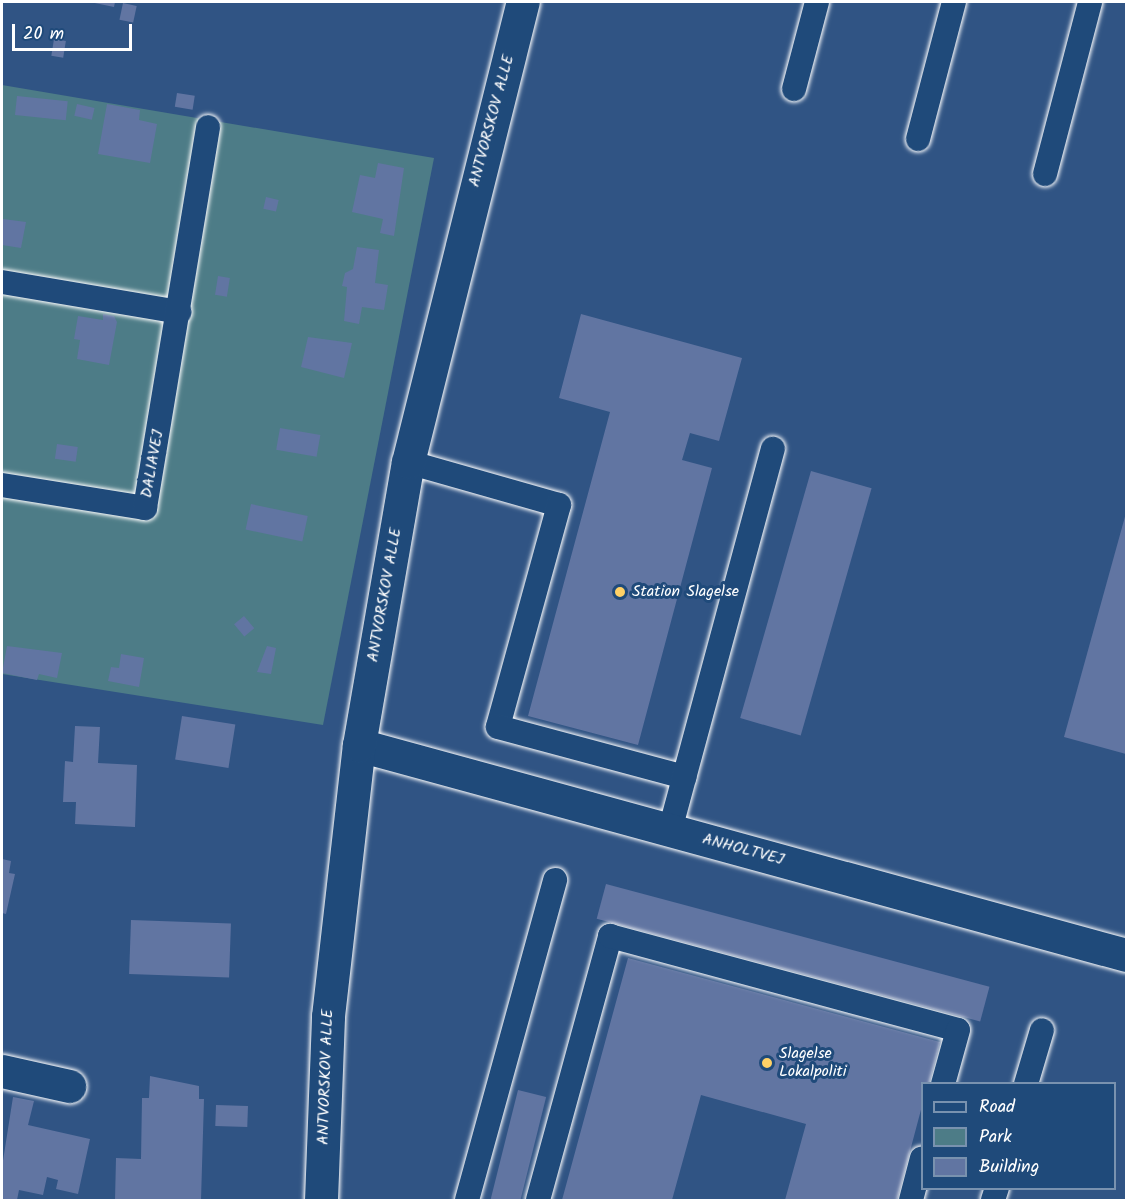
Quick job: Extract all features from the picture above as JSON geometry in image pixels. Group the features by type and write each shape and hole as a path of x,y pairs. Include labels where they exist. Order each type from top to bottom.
{"street":[{"name":"ANTVORSKOV ALLE","path":"321,1200 328,1016 359,745 408,462 523,2"},
{"name":"ANHOLTVEJ","path":"359,745 1126,955"},
{"path":"2,1071 69,1086"}],"lane":[{"path":"794,89 817,2"},
{"path":"918,139 954,2"},
{"path":"1045,174 1090,2"},
{"name":"DALIAVEJ","path":"2,484 145,508 208,127"},
{"path":"2,282 179,312"},
{"path":"670,830 773,449"},
{"path":"408,462 559,505 498,728 684,777"},
{"path":"467,1200 555,880"},
{"path":"538,1200 610,936 958,1030 943,1082"},
{"path":"1026,1082 1042,1030"},
{"path":"911,1200 921,1162"}],"green space":[{"path":"2,85 434,158 323,725 2,674"}],"building":[{"path":"90,2 115,2 114,7"},
{"path":"123,3 137,6 133,23 119,20"},
{"path":"54,39 66,41 63,58 51,56"},
{"path":"177,93 195,96 193,110 175,107"},
{"path":"17,96 68,101 66,120 15,115"},
{"path":"77,104 95,108 92,120 74,116"},
{"path":"107,104 140,110 139,120 157,124 150,163 98,154"},
{"path":"378,163 404,168 394,236 380,233 383,219 352,212 360,175 375,178"},
{"path":"266,197 279,200 276,212 263,209"},
{"path":"3,219 26,222 21,248 2,245"},
{"path":"357,247 379,250 375,283 388,285 384,310 362,307 359,324 344,321 347,287 342,286 345,273 353,269"},
{"path":"218,276 230,278 227,297 215,295"},
{"path":"103,314 114,316 117,322 109,365 77,359 80,340 74,339 78,316 103,320"},
{"name":"Station Slagelse","path":"581,314 742,358 719,441 690,433 682,460 712,468 638,745 528,716 610,412 559,398"},
{"path":"308,337 352,343 344,378 301,367"},
{"path":"280,428 320,435 317,457 276,450"},
{"path":"57,444 78,447 76,462 55,459"},
{"path":"811,471 872,488 801,735 740,718"},
{"path":"251,504 308,516 302,541 246,529"},
{"path":"1126,513 1126,754 1064,737"},
{"path":"244,616 254,628 244,637 234,624"},
{"path":"7,646 62,653 57,678 39,674 37,680 2,673"},
{"path":"267,646 276,648 271,674 257,672"},
{"path":"121,654 144,658 139,687 108,681 111,667 119,668"},
{"path":"182,716 235,724 228,768 175,759"},
{"path":"75,726 100,727 98,763 137,765 135,827 75,824 76,802 63,802 65,761 73,762"},
{"path":"2,859 11,861 9,873 15,874 6,914 2,913"},
{"path":"606,884 989,987 980,1022 597,919"},
{"path":"131,920 231,923 229,977 129,974"},
{"name":"Slagelse Lokalpoliti","path":"628,958 940,1042 930,1082 921,1082 921,1110 897,1200 785,1200 806,1124 701,1095 672,1200 562,1200"},
{"path":"150,1076 199,1086 199,1099 204,1099 201,1200 115,1200 116,1158 141,1159 142,1098 149,1098"},
{"path":"518,1090 546,1097 520,1200 491,1200"},
{"path":"13,1097 34,1101 28,1125 90,1139 78,1194 56,1189 58,1180 47,1177 43,1195 19,1190 17,1200 2,1200 2,1167"},
{"path":"216,1105 248,1106 247,1127 215,1126"}],"place":[{"name":"Station Slagelse","path":"620,592"},
{"name":"Slagelse Lokalpoliti","path":"767,1063"}]}
